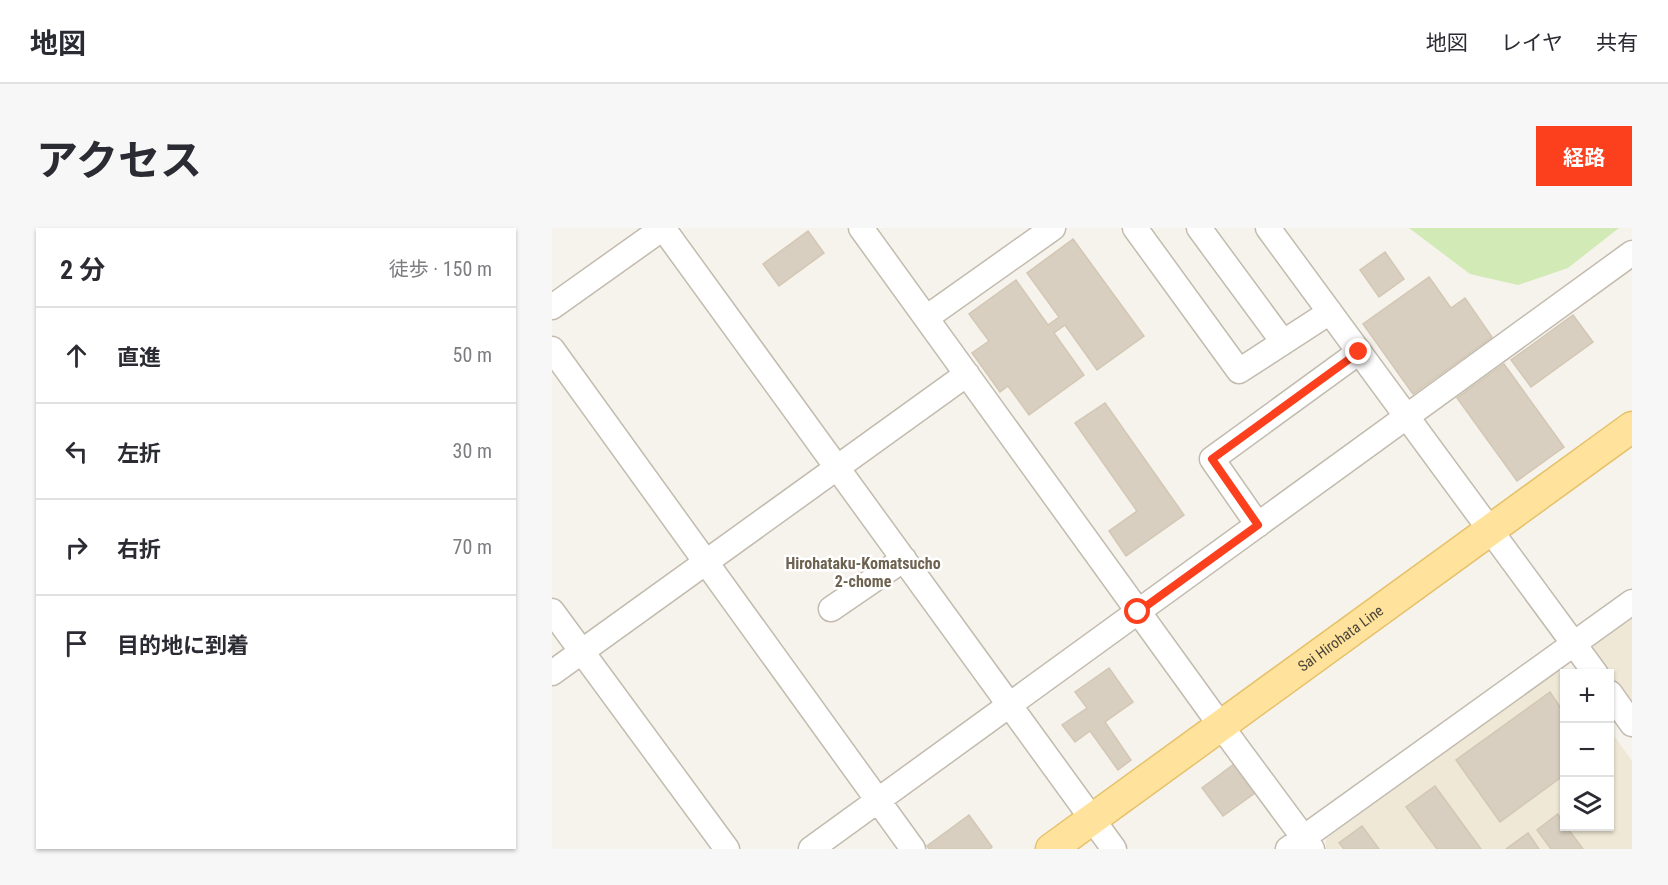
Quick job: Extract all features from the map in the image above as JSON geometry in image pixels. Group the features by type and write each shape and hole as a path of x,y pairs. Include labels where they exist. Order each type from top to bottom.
{"main road":[{"name":"Sai Hirohata Line","path":"1051,849 1632,427"}],"street":[{"path":"552,307 663,228 1114,849"},
{"path":"861,228 1221,726 1301,845 1632,602"},
{"path":"926,318 1053,228"},
{"path":"1135,228 1239,370 1330,312"},
{"path":"1199,228 1283,342"},
{"path":"1268,228 1592,669"},
{"path":"811,849 1632,253"},
{"path":"552,349 912,849"},
{"path":"1258,525 1212,459 1359,352"},
{"path":"552,673 836,466 967,375"},
{"path":"831,609 904,559"},
{"path":"552,611 727,849"},
{"path":"1614,699 1632,724"}],"shaded area":[{"path":"1632,616 1632,710 1614,685 1614,669 1603,669 1593,656 1594,643"},
{"path":"1559,669 1560,831 1614,831 1614,736 1632,761 1632,849 1326,849 1326,839"}],"green space":[{"path":"1409,228 1619,228 1568,268 1518,285 1470,274"}],"building":[{"path":"808,231 824,253 779,286 763,264"},
{"path":"1073,239 1144,336 1097,370 1065,325 1054,333 1084,375 1029,415 1008,386 1000,392 972,353 989,341 969,314 1016,280 1048,325 1059,317 1027,273"},
{"path":"1385,252 1404,279 1379,297 1360,270"},
{"path":"1429,277 1451,308 1465,298 1492,337 1413,394 1363,324"},
{"path":"1573,315 1593,342 1531,387 1511,360"},
{"path":"1504,364 1564,447 1517,481 1457,398"},
{"path":"1105,403 1184,515 1126,556 1109,531 1137,511 1075,423"},
{"path":"1109,668 1133,702 1105,722 1131,760 1118,770 1090,731 1075,742 1062,725 1087,708 1075,692"},
{"path":"1550,692 1560,707 1560,778 1500,822 1456,760"},
{"path":"1234,764 1255,793 1223,816 1202,788"},
{"path":"1435,786 1481,849 1437,849 1406,807"},
{"path":"1558,814 1560,831 1570,831 1583,849 1551,849 1537,830"},
{"path":"969,815 992,847 990,849 929,849 927,846"},
{"path":"1362,826 1379,849 1344,849 1339,843"},
{"path":"1528,833 1539,849 1506,849"}],"district":[{"name":"Hirohataku-Komatsucho 2-chome","path":"863,572"}],"route":[{"path":"1138,612 1258,525 1212,459 1359,352"}]}
